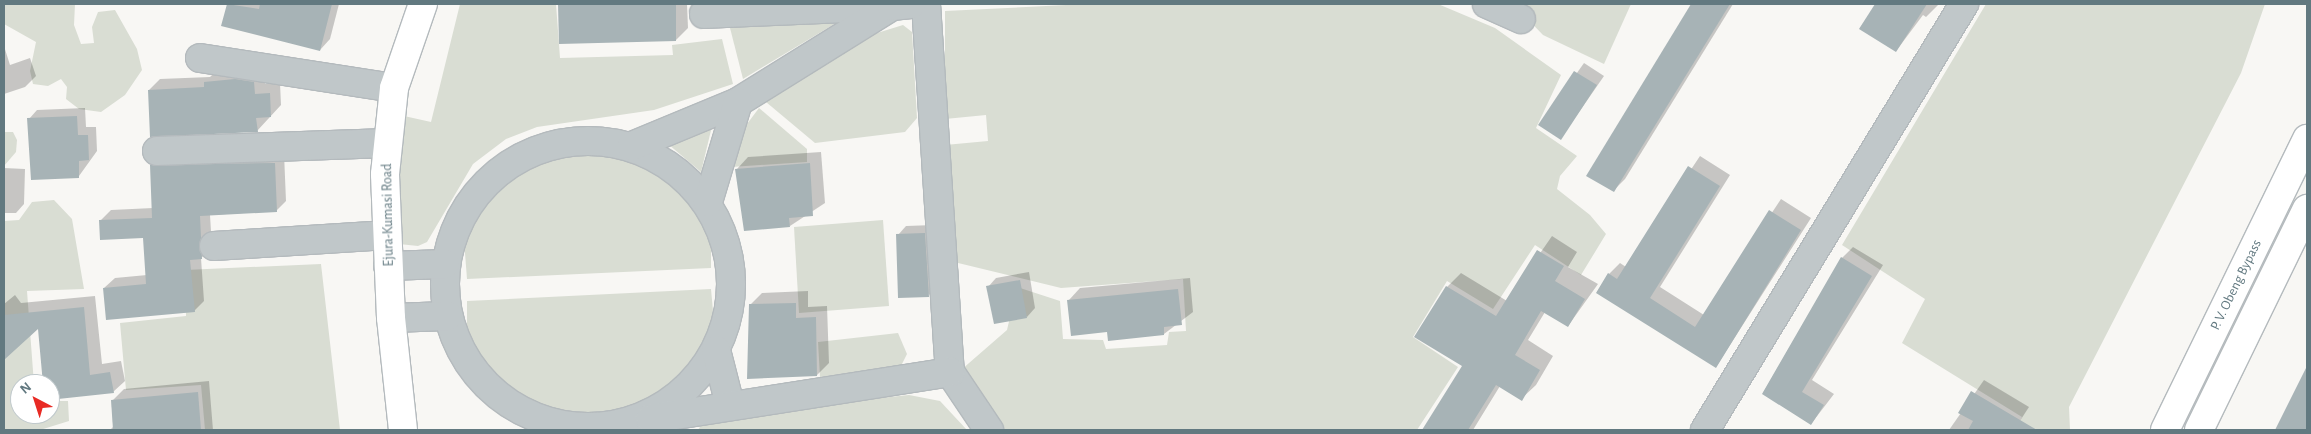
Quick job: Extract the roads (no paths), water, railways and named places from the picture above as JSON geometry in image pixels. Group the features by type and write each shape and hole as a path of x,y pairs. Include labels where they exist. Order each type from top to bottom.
{"main road":[{"name":"Ejura-Kumasi Road","path":"403,430 391,318 385,174 394,88 423,4"},
{"name":"P. V. Obeng Bypass","path":"2165,430 2307,139"},
{"path":"2199,430 2307,209"}],"lane":[{"path":"926,4 950,372 989,430"},
{"path":"1487,4 1521,19"},
{"path":"1715,426 1964,4"},
{"path":"704,14 902,5"},
{"path":"632,146 738,102 902,5"},
{"path":"200,58 394,88"},
{"path":"708,202 738,102"},
{"path":"623,423 661,408 693,382 716,350 729,315 733,278 726,238 708,202 675,167 632,146 582,139 533,150 491,177 461,217 445,264 448,316 464,358 494,393 533,417 577,427 623,423 950,372"},
{"path":"157,151 388,142"},
{"path":"214,246 388,236"},
{"path":"388,266 445,264"},
{"path":"391,318 448,316"},
{"path":"716,350 730,405"}]}
